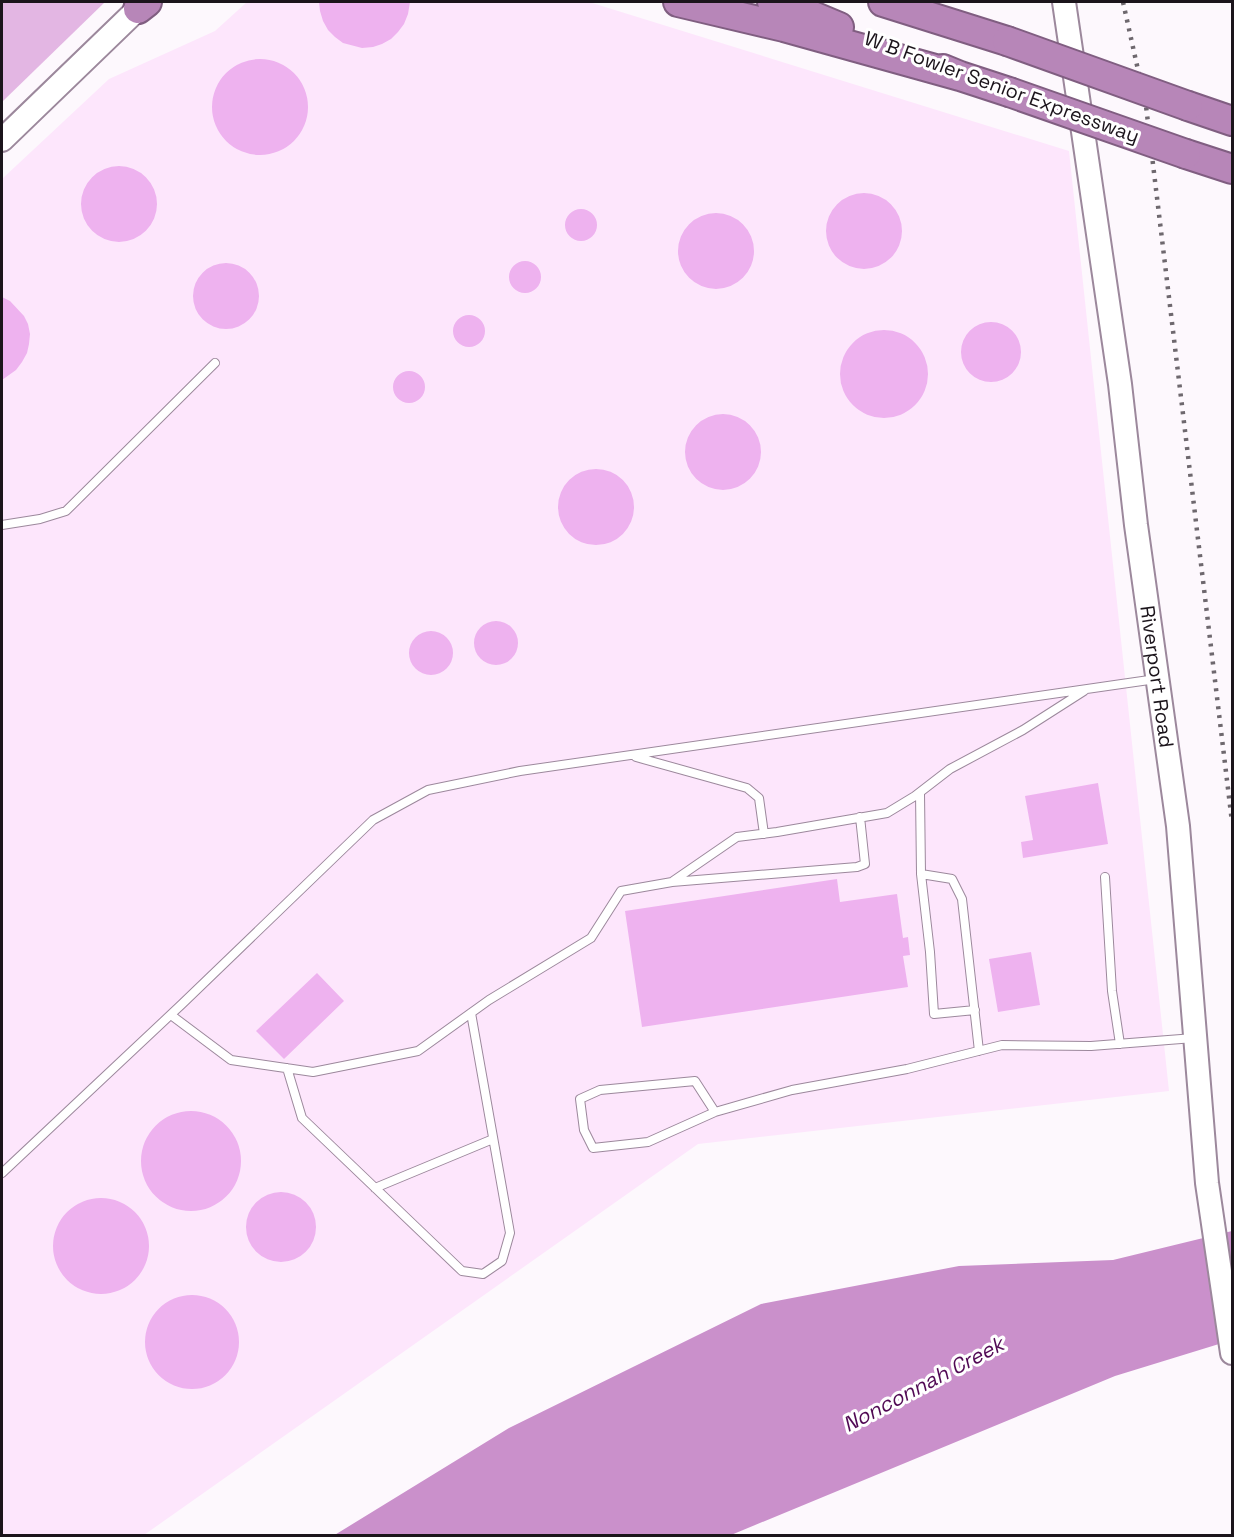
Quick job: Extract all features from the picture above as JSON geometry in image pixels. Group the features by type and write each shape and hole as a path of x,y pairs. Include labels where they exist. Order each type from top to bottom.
{"highway":[{"path":"678,2 793,19"},
{"name":"W B Fowler Senior Expressway","path":"772,2 793,19 1233,169"},
{"name":"W B Fowler Senior Expressway","path":"883,2 999,39 1233,121"},
{"path":"934,2 999,39"}],"main road":[{"name":"Riverport Road","path":"1064,2 1120,384 1136,525 1178,826 1207,1183 1233,1353"},
{"path":"2,140 143,3"},
{"path":"2,119 46,98"}],"lane":[{"path":"2,525 40,519 66,511 215,363"},
{"path":"2,1173 374,820 428,790 520,771 1157,679"},
{"path":"672,882 737,837 887,813 920,793 950,769 1023,730 1086,689"},
{"path":"632,756 747,788 759,798 764,834"},
{"path":"920,793 921,874 930,952 933,1014 975,1010"},
{"path":"171,1015 231,1060 313,1072 418,1051 489,1000 591,938 621,891 672,882 857,867 865,864 860,817"},
{"path":"921,874 952,879 962,899 980,1051"},
{"path":"1105,877 1113,991 1120,1044"},
{"path":"287,1068 302,1118 462,1271 483,1274 502,1261 510,1233 471,1013"},
{"path":"714,1112 694,1081 600,1090 580,1100 584,1130 593,1148 648,1142 714,1112 792,1090 907,1069 1002,1045 1091,1046 1195,1038"},
{"path":"375,1188 493,1139"}],"shaded area":[{"path":"2,2 105,2 2,102"},
{"path":"247,2 589,2 1069,151 1169,1091 698,1144 144,1535 2,1536 2,179 109,79 215,31"}],"water":[{"name":"Nonconnah Creek","path":"1232,1231 1232,1340 1115,1376 731,1535 333,1536 509,1428 761,1304 959,1266 1113,1260"}],"building":[{"path":"319,2 410,2 404,24 391,39 373,47 362,48 343,43 328,30 323,21"},
{"path":"260,59 278,63 294,73 304,89 308,107 304,125 294,141 278,151 260,155 242,151 226,141 216,125 212,107 216,89 226,73 242,63"},
{"path":"112,166 126,166 140,172 151,183 155,189 157,204 155,219 146,231 134,240 112,242 98,236 87,225 81,211 81,197 87,183 98,172"},
{"path":"864,193 878,196 891,204 899,217 902,231 899,245 891,258 878,266 864,269 850,266 837,258 829,245 826,231 829,217 837,204 850,196"},
{"path":"581,209 592,214 597,225 592,236 581,241 570,236 565,225 570,214"},
{"path":"716,213 730,216 743,224 751,237 754,251 751,265 743,278 730,286 716,289 702,286 689,278 681,265 678,251 681,237 689,224 702,216"},
{"path":"525,261 536,266 541,277 536,288 525,293 514,288 509,277 514,266"},
{"path":"226,263 239,266 249,273 256,283 259,296 256,309 249,319 239,326 226,329 213,326 203,319 196,309 193,296 196,283 203,273 213,266"},
{"path":"2,297 10,301 24,316 30,334 27,353 22,362 16,370 2,380"},
{"path":"469,315 480,320 485,331 480,342 469,347 458,342 453,331 458,320"},
{"path":"991,322 1012,331 1021,352 1012,373 991,382 970,373 961,352 970,331"},
{"path":"884,330 901,334 915,343 924,357 928,374 924,391 915,405 901,414 884,418 867,414 853,405 844,391 840,374 844,357 853,343 867,334"},
{"path":"409,371 420,376 425,387 420,398 409,403 398,398 393,387 398,376"},
{"path":"723,414 737,417 750,425 758,438 761,452 758,466 750,479 737,487 723,490 709,487 696,479 688,466 685,452 688,438 696,425 709,417"},
{"path":"596,469 610,472 623,480 631,493 634,507 631,521 623,534 610,542 596,545 582,542 569,534 561,521 558,507 561,493 569,480 582,472"},
{"path":"496,621 512,627 518,643 512,659 496,665 480,659 474,643 480,627"},
{"path":"431,631 447,637 453,653 447,669 431,675 415,669 409,653 415,637"},
{"path":"1098,783 1108,844 1023,858 1021,842 1033,840 1025,796"},
{"path":"837,879 840,902 897,894 903,938 908,937 910,955 903,956 908,987 642,1027 625,911"},
{"path":"1031,952 1040,1005 998,1012 989,959"},
{"path":"317,973 344,1001 284,1059 256,1031"},
{"path":"191,1111 210,1115 226,1126 237,1142 241,1161 237,1180 226,1196 210,1207 191,1211 172,1207 156,1196 145,1180 141,1161 145,1142 156,1126 172,1115"},
{"path":"281,1192 300,1198 310,1208 316,1227 310,1246 300,1256 281,1262 262,1256 252,1246 246,1227 252,1208 262,1198"},
{"path":"101,1198 119,1202 135,1212 145,1228 149,1246 145,1264 135,1280 119,1290 101,1294 83,1290 67,1280 57,1264 53,1246 57,1228 67,1212 83,1202"},
{"path":"192,1295 210,1298 225,1309 236,1324 239,1342 236,1360 225,1375 210,1386 192,1389 174,1386 159,1375 148,1360 145,1342 148,1324 159,1309 174,1298"}],"railway":[{"path":"1123,2 1146,106 1232,822"}]}
